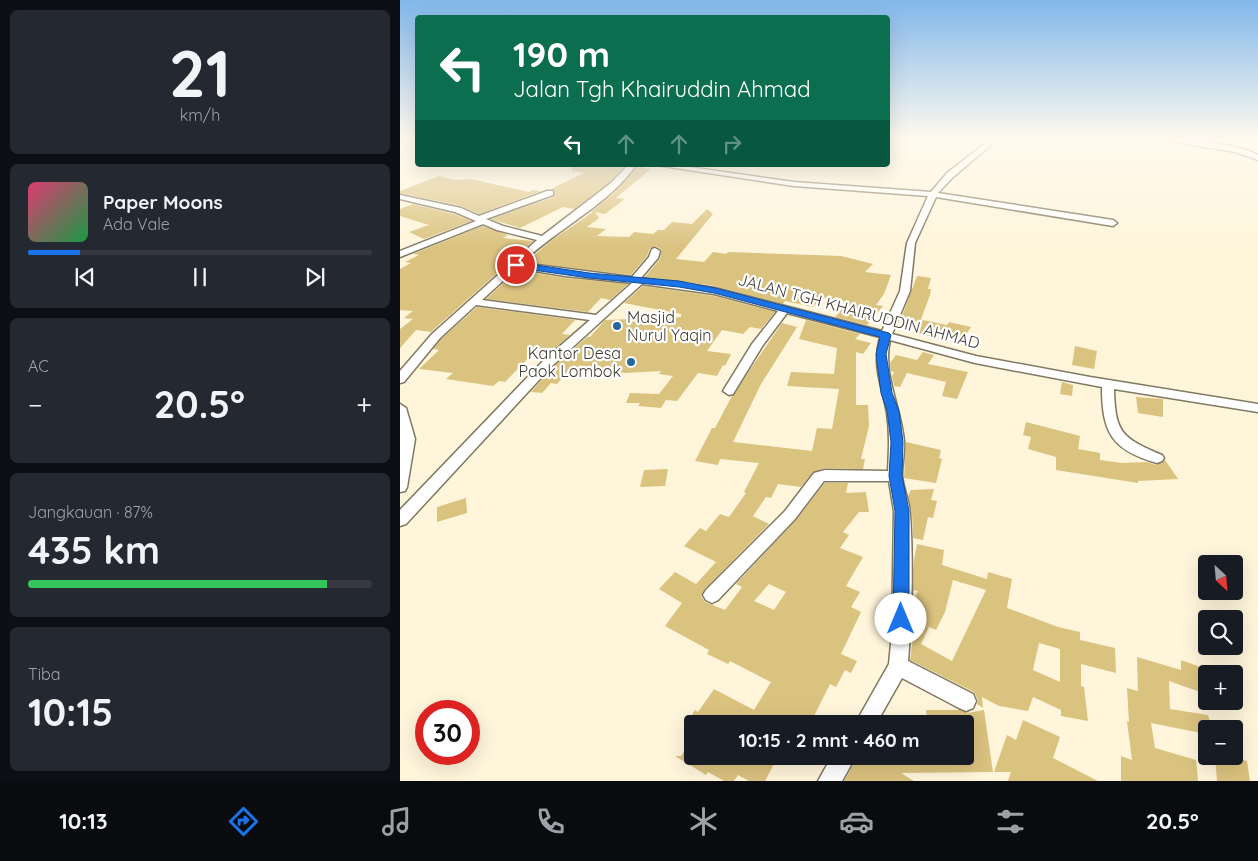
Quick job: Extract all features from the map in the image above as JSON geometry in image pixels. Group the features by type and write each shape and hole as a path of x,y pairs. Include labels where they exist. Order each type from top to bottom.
{"street":[{"path":"400,379 436,336 516,265 542,239 596,199 623,175"},
{"path":"734,175 794,184 933,194 1113,223"},
{"path":"870,715 898,666 901,634 902,511 895,476 897,442 893,411 887,393 881,354 886,335 905,291 911,244 933,194 950,175"},
{"path":"400,254 550,193"},
{"path":"400,197 458,210 522,235 542,239"},
{"path":"400,520 548,364 638,280 653,258 655,250"},
{"name":"JALAN TGH KHAIRUDDIN AHMAD","path":"516,265 715,291 975,359 1108,384 1258,408"},
{"path":"473,302 598,318"},
{"path":"729,391 758,344 784,310"},
{"path":"1108,384 1110,426 1118,438 1157,458"},
{"path":"400,408 408,439 400,487"},
{"path":"712,596 790,516 819,477 825,475 895,476"},
{"path":"898,666 966,701"},
{"path":"828,781 839,765"}],"building":[{"path":"579,175 616,175 574,209 563,207 520,228 491,219 554,197 555,191 551,189"},
{"path":"629,175 643,175 616,198 625,199 605,214 595,212 599,218 587,227 606,229 597,236 629,237 634,232 653,234 658,230 664,230 672,222 692,224 707,209 713,214 676,259 704,262 713,252 726,254 728,252 841,256 873,264 865,272 891,275 884,294 876,305 883,306 867,325 835,317 848,302 822,297 813,307 785,301 783,304 715,286 645,277 660,259 662,250 656,246 650,248 647,256 631,275 526,262 552,240 593,212 591,212 613,194"},
{"path":"439,176 455,180 470,179 529,192 533,190 541,191 479,214 461,206 400,193 400,191"},
{"path":"413,204 454,214 471,221 424,239 409,232 429,225 400,216 400,209"},
{"path":"483,226 508,235 503,238 533,241 431,332 416,330 400,348 400,329 413,319 404,318 413,311 400,310 400,269 411,263 405,262 419,255 413,254"},
{"path":"518,270 565,278 628,284 610,300 601,298 588,312 486,299"},
{"path":"917,276 931,278 928,289 931,289 930,295 920,322 901,319"},
{"path":"643,286 714,296 775,312 761,329 750,327 743,334 722,330 707,351 731,354 725,366 723,365 717,376 698,373 677,401 666,400 661,408 638,406 640,403 626,403 630,393 659,394 673,376 659,374 661,371 625,373 593,369 589,374 568,371 557,384 551,383 542,393 531,392 553,367 587,337 590,337 605,320 681,317 681,314 624,303"},
{"path":"477,307 575,320 562,334 570,335 547,355 533,353 505,382 499,381 493,386 446,379 453,373 419,369 439,350 433,349 441,339"},
{"path":"806,320 860,334 855,339 871,343 863,354 856,352 856,405 868,405 869,426 861,459 865,459 863,469 825,468 813,472 801,487 778,484 771,498 766,497 753,516 769,524 705,589 701,596 705,602 725,610 742,587 736,584 796,520 825,483 848,483 846,493 866,492 869,512 859,512 843,532 849,535 840,548 863,557 846,586 860,592 851,607 861,612 841,654 857,661 851,673 845,670 836,687 830,684 814,715 692,715 695,710 698,712 714,689 754,710 771,682 730,661 728,664 707,654 709,650 665,626 682,603 659,589 675,572 696,584 716,562 684,546 700,528 706,531 720,514 729,517 746,493 744,492 759,463 720,459 718,465 695,461 712,428 715,428 732,396 782,323 797,327 761,384 733,442 812,451 817,428 832,429 839,389 787,386 791,372 834,374 837,348 799,339","holes":["769,584 786,592 774,610 754,601"]},
{"path":"923,320 947,325 949,322 971,327 963,339 937,333 935,337 916,333"},
{"path":"1075,346 1097,351 1094,369 1072,365"},
{"path":"923,352 934,355 928,364 968,372 957,399 942,396 946,382 907,373 900,387 894,386 892,376 894,372 891,371 890,363 896,355 917,360"},
{"path":"1062,382 1073,385 1072,396 1060,394"},
{"path":"1136,397 1163,399 1163,417 1138,413"},
{"path":"1026,422 1080,436 1078,449 1100,453 1100,460 1122,463 1147,462 1156,465 1165,460 1178,479 1138,481 1138,483 1056,470 1056,457 1028,449 1031,437 1023,435"},
{"path":"906,442 941,450 939,458 942,459 936,483 904,478"},
{"path":"668,469 665,486 640,487 644,470"},
{"path":"934,489 931,500 937,501 933,518 928,517 923,540 913,538 912,512 908,496 911,490"},
{"path":"466,498 467,513 437,522 437,507"},
{"path":"917,544 944,550 942,565 987,579 988,572 1012,579 1007,608 1058,627 1080,632 1080,640 1115,648 1116,673 1081,664 1081,686 1084,687 1088,721 1061,716 1061,710 1033,697 1028,711 999,706 982,697 983,708 977,704 978,700 974,692 910,660 913,639 913,600 918,591 913,590 914,560","holes":["953,580 986,590 952,661 921,644 929,627 936,630 945,612","1039,643 1060,649 1060,682 1033,670"]},
{"path":"1137,657 1181,670 1181,660 1198,666 1198,691 1169,681 1170,709 1208,715 1209,720 1198,720 1198,732 1151,723 1155,748 1196,760 1198,781 1121,781 1121,756 1132,760 1127,721 1129,722 1127,688 1138,691"},
{"path":"926,710 960,710 967,713 984,710 993,772 901,773 914,781 844,781 853,765 974,765 974,715 927,715"},
{"path":"1023,720 1060,737 1053,758 1098,781 1008,781 1011,772 994,772 1007,735 1016,740"},
{"path":"684,751 684,762 675,756 681,756"},
{"path":"1243,760 1247,761 1250,781 1217,781 1216,765 1243,765"},
{"path":"690,765 773,765 765,781 749,781 738,775 734,781 724,781 708,772 706,775"}],"place":[{"name":"Masjid Nurul Yaqin","path":"617,326"},
{"name":"Kantor Desa Paok Lombok","path":"631,362"}],"route":[{"path":"516,265 679,284 715,291 886,335 881,354 887,393 893,411 897,442 895,476 902,511 901,619"}]}
